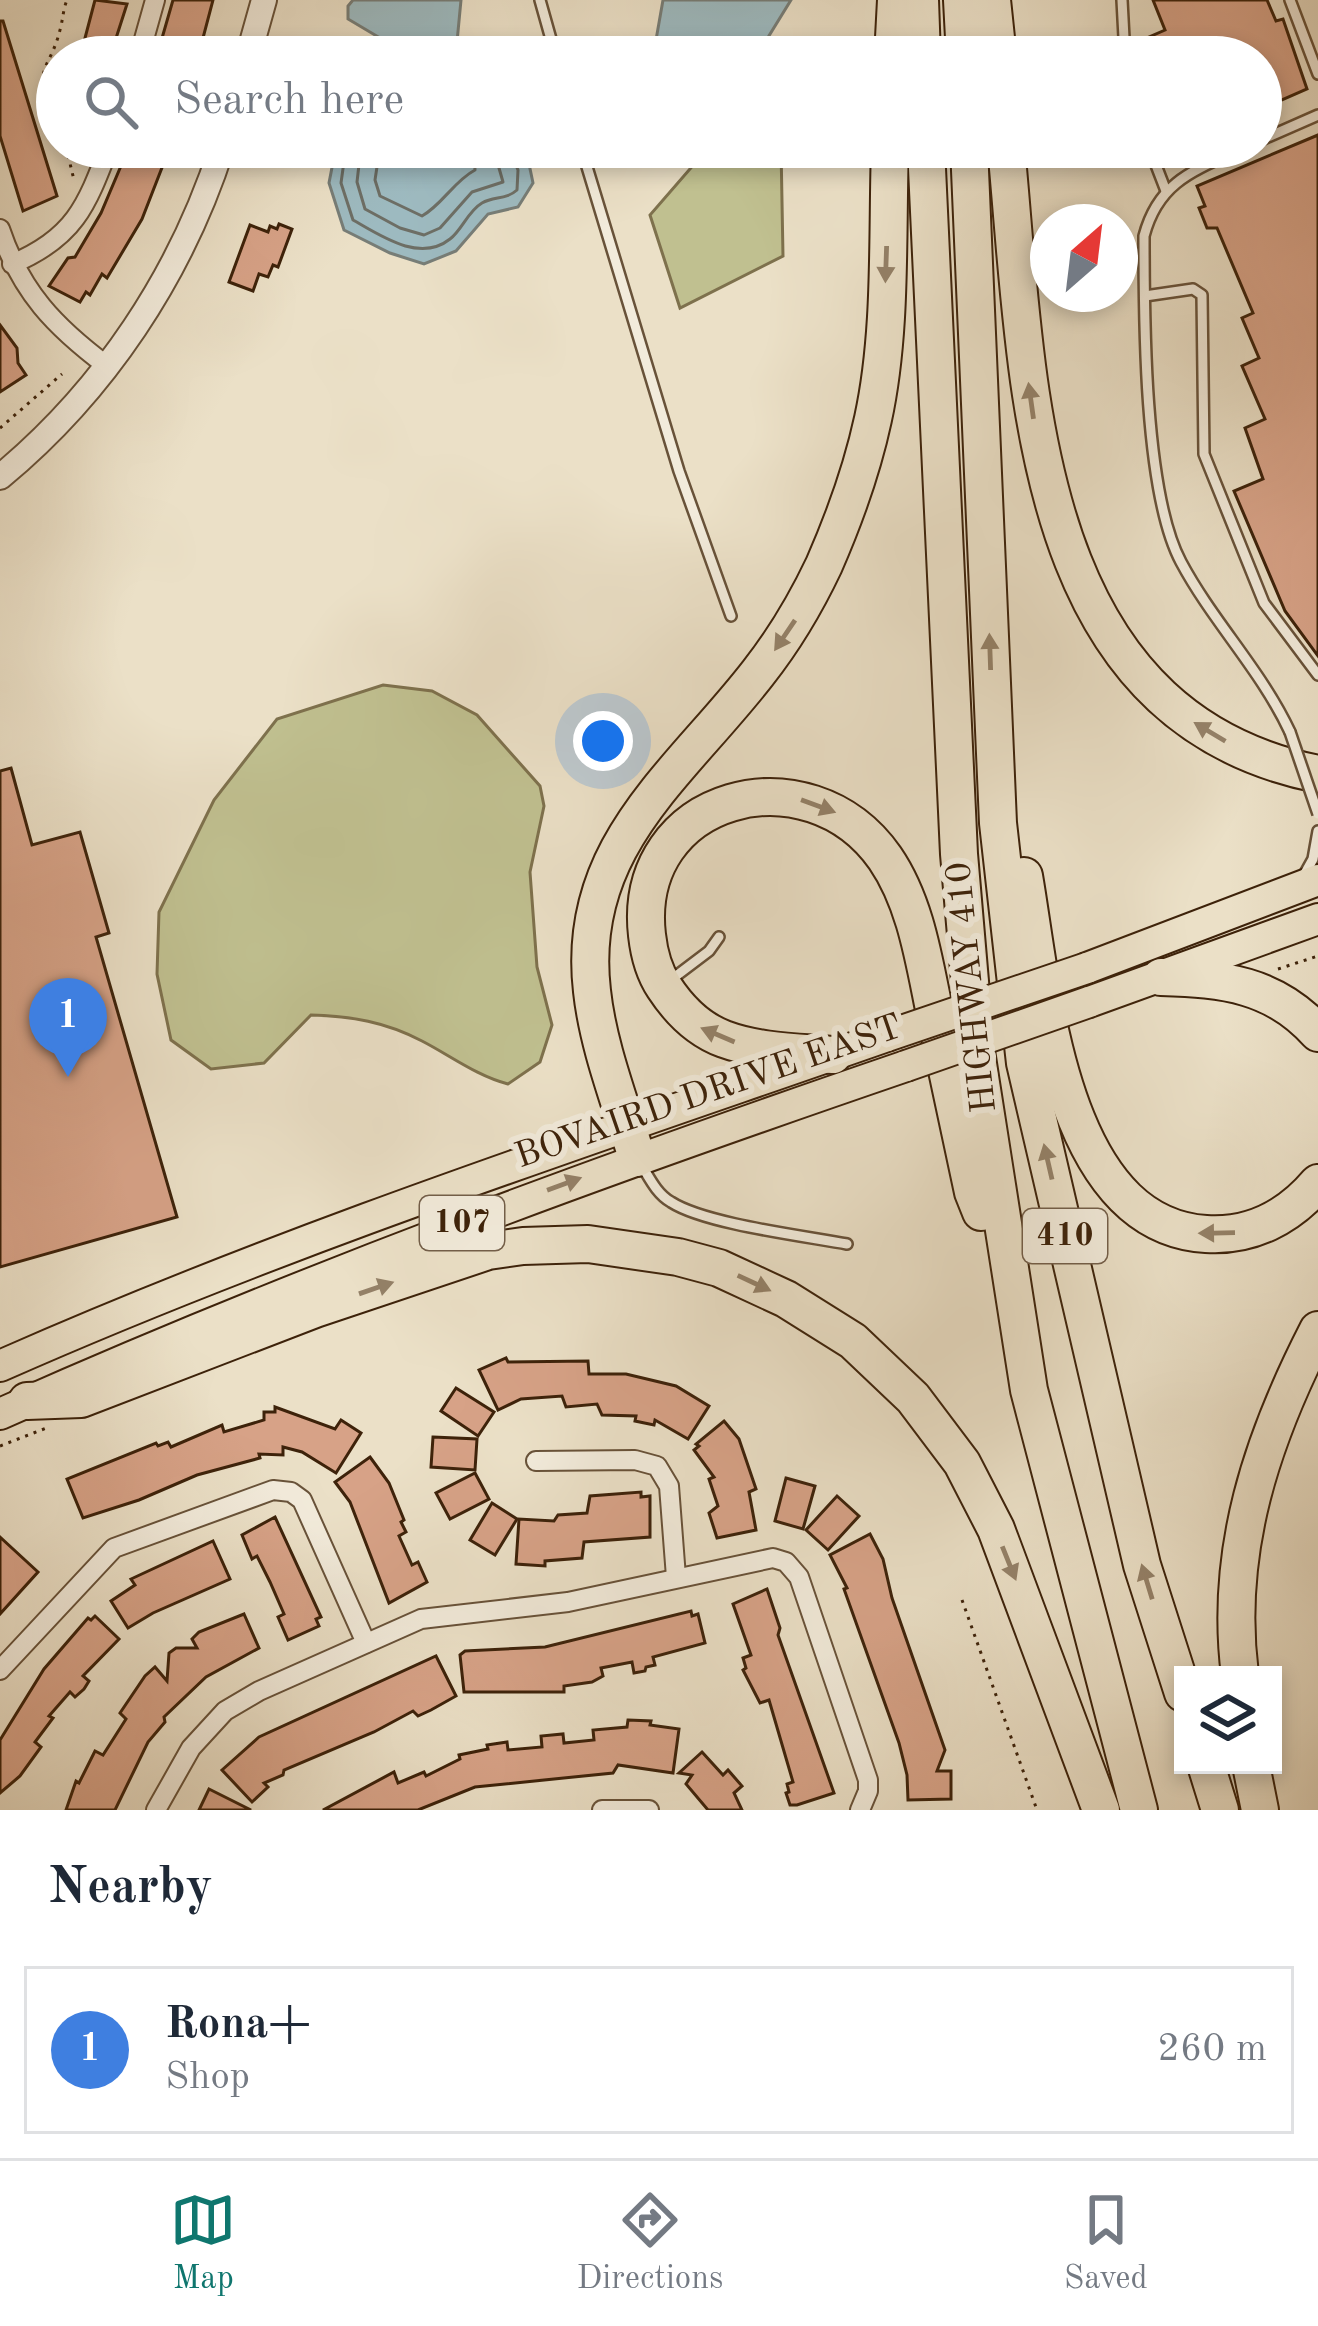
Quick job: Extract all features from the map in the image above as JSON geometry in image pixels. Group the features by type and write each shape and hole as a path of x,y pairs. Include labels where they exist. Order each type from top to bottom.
{"highway":[{"path":"894,36 896,0"},
{"path":"920,0 921,36"},
{"path":"962,0 964,36"},
{"path":"992,0 996,36"},
{"path":"632,1142 592,994 592,914 610,862 629,828 758,674 792,626 854,493 874,414 884,312 889,168"},
{"name":"HIGHWAY 410","path":"927,168 959,854 976,1051 1029,1390 1139,1810"},
{"name":"HIGHWAY 410","path":"969,168 995,769 1009,947 1025,1064 1142,1565 1174,1666"},
{"path":"1008,168 1038,450 1057,521 1095,610 1120,649 1170,705 1245,753 1318,774"},
{"path":"995,769 1010,794 1055,1055 1083,1136 1100,1166 1132,1203 1152,1217 1200,1234 1256,1228 1298,1204 1318,1183"},
{"path":"832,1055 764,1050 724,1039 695,1024 662,985 649,948 646,908 650,886 676,839 697,819 736,800 786,796 826,808 864,833 899,881 917,930 973,1192 1011,1290"},
{"path":"1161,977 1214,979 1261,989 1291,1006 1318,1033"},
{"path":"14,1408 81,1399 315,1309 488,1251 587,1244 719,1268 786,1299 853,1341 913,1398 962,1463 996,1528 1101,1810"},
{"path":"1240,1666 1236,1591 1255,1478 1271,1426 1318,1330"},
{"path":"1209,1774 1220,1810"},
{"path":"1254,1774 1260,1810"}],"main road":[{"name":"BOVAIRD DRIVE EAST","path":"14,1408 832,1055 1087,968 1306,884"},
{"name":"BOVAIRD DRIVE EAST","path":"0,1366 268,1254 632,1142 906,1066 1318,919"}],"street":[{"path":"145,36 154,0"},
{"path":"254,36 264,0"},
{"path":"12,264 63,236 101,168"},
{"path":"0,476 33,449 106,366 157,292 184,242 214,168"},
{"path":"0,229 12,264 31,296 77,344 106,366"},
{"path":"536,1461 634,1460 657,1466 668,1486 676,1576"},
{"path":"0,1670 113,1548 273,1490 290,1492 302,1500 366,1643"},
{"path":"156,1810 190,1748 225,1711 366,1643 435,1615 568,1602 773,1558 794,1569 865,1768 868,1791 860,1810"},
{"path":"602,1810 650,1810"}],"lane":[{"path":"540,0 550,36"},
{"path":"1122,0 1124,36"},
{"path":"1289,0 1318,74"},
{"path":"1282,131 1318,115"},
{"path":"587,168 679,471 731,616"},
{"path":"1157,168 1166,191"},
{"path":"1199,168 1166,191 1149,217 1144,236 1159,489 1178,558 1274,698 1318,814"},
{"path":"1145,296 1193,289 1202,295 1204,454 1264,603 1318,675"},
{"path":"1306,884 1318,831"},
{"path":"662,985 694,963 719,937"},
{"path":"632,1142 658,1191 673,1204 700,1214 847,1244"}],"path":[{"path":"58,36 67,0"},
{"path":"69,168 82,187"},
{"path":"0,428 62,374"},
{"path":"1271,971 1318,956"},
{"path":"962,1600 1037,1810"}],"green space":[{"path":"691,168 781,168 783,256 680,308 650,215"},
{"path":"383,685 432,691 477,715 540,786 544,806 530,872 537,967 552,1025 540,1062 508,1084 395,1029 311,1015 264,1063 211,1069 171,1040 157,974 159,912 214,800 277,719"}],"water":[{"path":"353,0 461,0 458,36 377,36 348,19"},
{"path":"663,0 791,0 769,36 657,36"},
{"path":"332,168 530,168 533,183 518,207 488,214 456,251 424,264 344,230 329,183"}],"building":[{"path":"95,0 127,4 117,36 86,36"},
{"path":"173,0 213,0 204,36 163,36"},
{"path":"1153,0 1267,0 1276,21 1283,19 1307,89 1282,100 1282,36 1151,36 1165,30"},
{"path":"3,21 36,128 36,168 48,168 57,196 23,211 0,136"},
{"path":"1318,135 1318,656 1285,611 1234,491 1263,479 1245,428 1265,419 1242,366 1259,358 1242,318 1253,313 1217,228 1207,228 1197,186 1240,168 1282,168 1282,150"},
{"path":"120,168 162,168 142,219 107,278 102,274 80,302 49,286 68,258 75,257"},
{"path":"279,224 292,229 278,267 273,265 268,277 259,274 253,291 229,282 250,225 268,232 270,226 277,229"},
{"path":"0,325 17,348 18,363 26,375 0,392"},
{"path":"11,768 32,845 80,832 109,933 96,937 177,1217 0,1267 0,771"},
{"path":"506,1358 508,1362 588,1361 589,1374 626,1374 676,1386 709,1406 688,1439 655,1420 654,1425 635,1421 636,1416 602,1415 597,1404 566,1407 562,1396 521,1399 498,1410 479,1370"},
{"path":"456,1388 494,1412 478,1436 441,1411"},
{"path":"275,1407 335,1429 341,1420 361,1433 336,1473 302,1452 283,1447 283,1455 259,1454 260,1458 197,1475 83,1518 67,1479 156,1443 168,1442 171,1447 222,1425 224,1432 264,1420 264,1412 275,1412"},
{"path":"724,1421 739,1439 756,1489 749,1492 756,1530 717,1538 709,1513 718,1506 709,1479 714,1477 694,1450"},
{"path":"433,1437 477,1439 475,1470 431,1467"},
{"path":"370,1457 389,1483 404,1520 406,1532 399,1536 412,1565 418,1562 427,1582 389,1603 350,1502 335,1482"},
{"path":"475,1473 489,1499 450,1519 436,1493"},
{"path":"786,1478 815,1486 803,1529 775,1521"},
{"path":"641,1492 641,1497 650,1496 650,1537 584,1542 582,1558 545,1561 545,1566 516,1564 519,1519 554,1521 558,1515 587,1513 590,1496"},
{"path":"837,1496 859,1516 828,1550 806,1530"},
{"path":"492,1503 517,1519 495,1555 470,1540"},
{"path":"275,1517 321,1617 316,1619 319,1626 288,1640 278,1617 284,1614 270,1582 257,1556 252,1559 242,1535"},
{"path":"870,1534 883,1559 945,1750 937,1771 951,1771 951,1799 908,1800 899,1743 847,1588 830,1555"},
{"path":"0,1537 38,1572 0,1614"},
{"path":"213,1541 230,1579 128,1628 111,1601 135,1585 131,1579"},
{"path":"767,1589 778,1635 834,1793 797,1805 790,1805 786,1793 787,1784 793,1782 769,1700 760,1703 743,1670 743,1658 751,1655 733,1604"},
{"path":"691,1611 692,1616 698,1614 705,1643 653,1657 655,1665 645,1671 634,1673 632,1662 601,1668 603,1676 564,1686 564,1692 464,1692 460,1655 465,1651 545,1647"},
{"path":"244,1614 259,1648 206,1677 164,1717 115,1810 66,1810 76,1781 79,1783 95,1751 103,1755 126,1719 120,1713 145,1676 155,1667 167,1681 169,1653 176,1648 197,1648 192,1639 199,1632"},
{"path":"95,1616 119,1639 83,1676 89,1681 84,1689 75,1697 70,1692 49,1716 53,1718 35,1742 41,1747 20,1776 0,1793 0,1740 44,1669 88,1618"},
{"path":"436,1656 456,1696 431,1710 418,1716 413,1711 284,1770 283,1775 264,1783 268,1787 252,1802 222,1770 259,1737"},
{"path":"628,1720 679,1729 673,1773 618,1765 613,1773 475,1787 418,1810 323,1810 394,1772 398,1783 424,1772 426,1776 460,1759 459,1755 488,1749 487,1745 507,1742 508,1750 542,1747 541,1736 563,1734 564,1743 594,1740 593,1730 627,1727"},
{"path":"702,1752 723,1775 728,1770 742,1786 734,1793 742,1810 708,1810 686,1784 692,1775 679,1773"},
{"path":"209,1789 251,1810 199,1810"}],"place":[{"name":"Rona+","path":"68,1077"}]}
